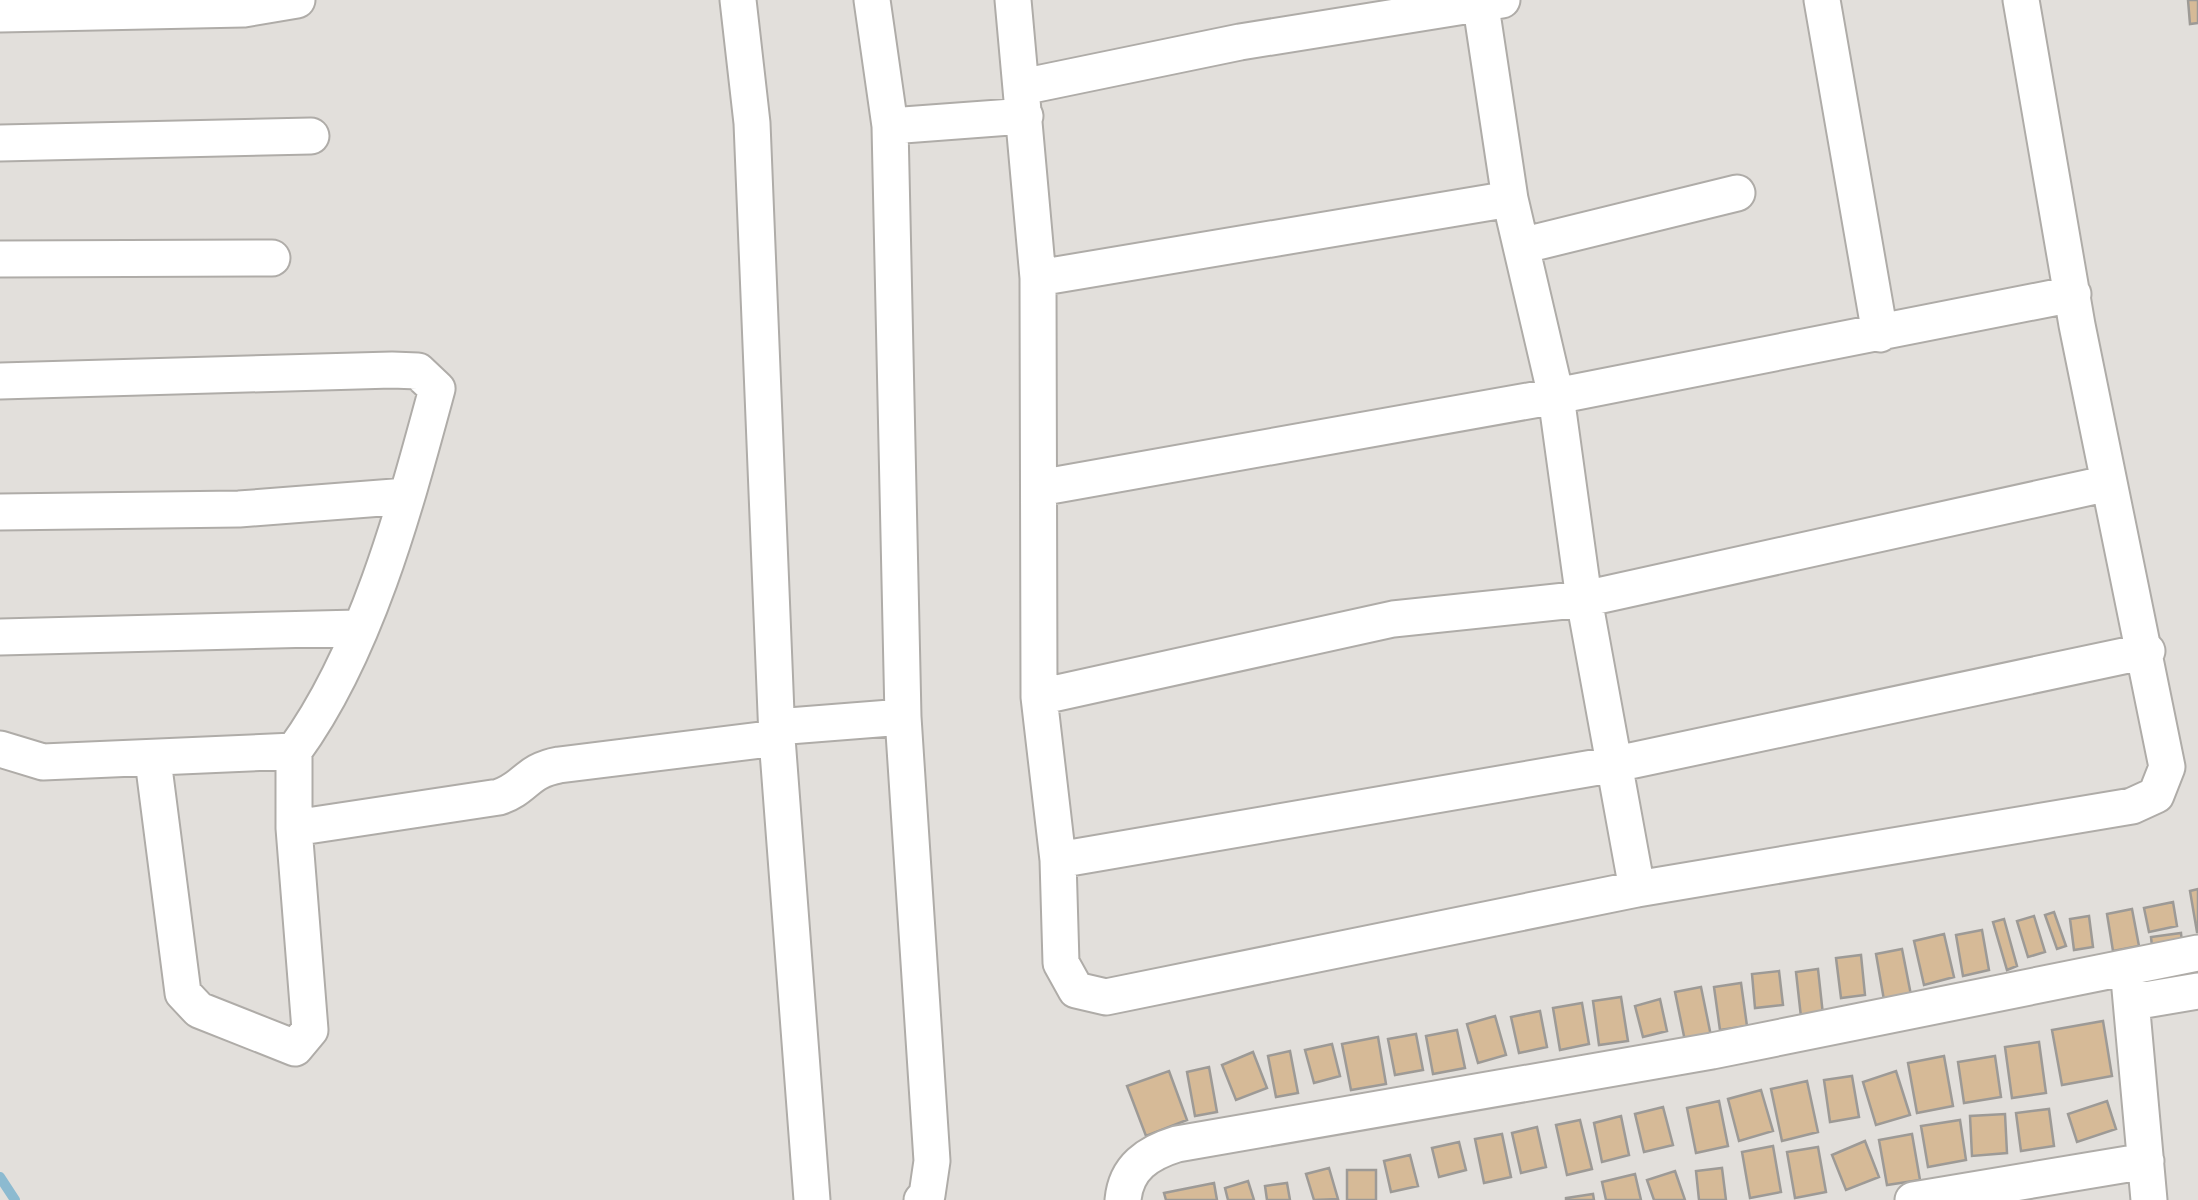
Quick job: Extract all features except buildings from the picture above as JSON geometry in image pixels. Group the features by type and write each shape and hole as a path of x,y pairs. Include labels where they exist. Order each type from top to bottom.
{"street":[{"path":"0,14 297,0"},
{"path":"738,0 752,123 776,733 812,1200"},
{"path":"872,0 890,126 903,717 932,1161 927,1195 922,1200"},
{"path":"1013,0 1038,278 1040,696 1058,860 1061,964 1076,990 1092,996 1637,889 2149,800 2163,784 2168,767 2147,651 2109,484 2021,0"},
{"path":"1822,0 1880,334"},
{"path":"890,126 1024,102 1240,42 1488,1 1510,199 1556,396 1584,598 1637,889"},
{"path":"0,143 311,136"},
{"path":"1521,246 1737,193"},
{"path":"1038,278 1510,199"},
{"path":"0,259 272,258"},
{"path":"1039,488 1556,396 2073,294"},
{"path":"0,382 418,372 437,388 408,496 358,628 314,724 294,751 294,828 310,1030 295,1048 199,1010 183,993 153,760"},
{"path":"1040,696 1392,619 1584,598 2109,484"},
{"path":"0,512 239,509 408,496"},
{"path":"0,637 358,628"},
{"path":"1058,860 1616,764 2147,651"},
{"path":"294,828 498,797 516,790 535,770 559,764 903,717"},
{"path":"0,749 42,762 294,751"},
{"path":"2130,984 2198,953"},
{"path":"2130,984 2149,1200"},
{"path":"1123,1200 1130,1174 1140,1160 1177,1144 1712,1051 2130,984 2198,991"},
{"path":"1913,1200 2146,1161"}],"waterway":[{"path":"0,1177 15,1200"}]}
